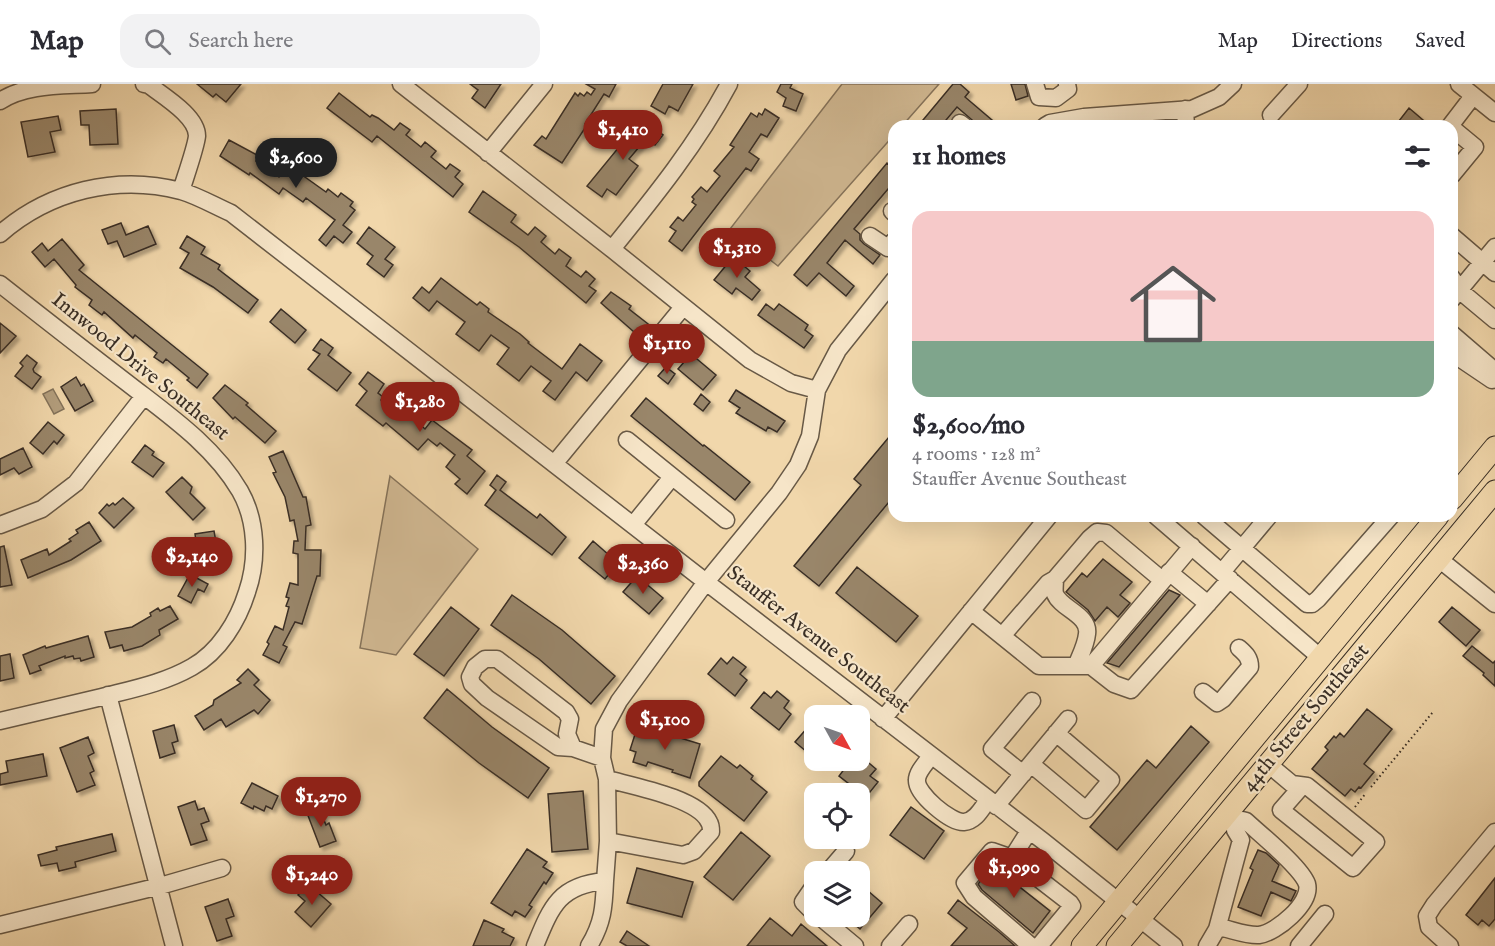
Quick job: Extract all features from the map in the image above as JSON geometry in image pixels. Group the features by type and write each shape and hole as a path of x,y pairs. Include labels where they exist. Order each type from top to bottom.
{"main road":[{"path":"1458,492 1495,447"},
{"name":"44th Street Southeast","path":"1117,946 1230,820 1268,764 1495,490"},
{"name":"44th Street Southeast","path":"1082,946 1434,522"},
{"path":"1438,522 1434,537 1439,559"},
{"path":"1284,747 1286,732 1323,689 1326,667 1321,658"}],"street":[{"path":"0,101 31,89 92,84"},
{"path":"144,84 149,85 181,110 190,120 197,135 181,191"},
{"path":"401,84 750,360 791,383 817,390"},
{"path":"488,153 544,84"},
{"path":"612,249 682,162 707,124 729,84"},
{"path":"1035,84 1039,98 1056,98 1068,89 1067,84"},
{"path":"1056,98 1065,120 1138,119 1192,109 1219,97 1233,84"},
{"path":"1271,116 1299,84"},
{"path":"1459,84 1495,113"},
{"path":"1455,120 1473,96"},
{"path":"1185,109 1186,120"},
{"path":"1458,133 1475,147 1458,168"},
{"name":"Stauffer Avenue Southeast","path":"0,234 16,220 37,207 72,192 115,185 150,186 181,191 231,213 1120,901 1174,946"},
{"path":"870,236 888,248"},
{"path":"1458,241 1489,267"},
{"path":"1458,286 1489,267 1495,247"},
{"name":"Innwood Drive Southeast","path":"0,285 144,396 216,457 241,493 254,534 255,552 252,577 244,604 231,629 214,650 194,666 157,684 0,721"},
{"path":"589,946 599,930 604,909 608,841 607,779 602,758 604,729 619,701 706,582 798,465 810,436 817,390 838,350 888,288"},
{"path":"1458,292 1495,320"},
{"path":"554,464 683,307"},
{"path":"1458,339 1495,371"},
{"path":"1458,357 1495,382"},
{"path":"0,525 42,509 76,483 144,396"},
{"path":"627,440 726,520"},
{"path":"633,525 672,477"},
{"path":"883,718 1043,522"},
{"path":"1163,522 1321,658"},
{"path":"1211,522 1304,601 1312,604 1386,522"},
{"path":"971,611 1039,666 1084,666 1114,684 1131,690 1208,604 1242,548 1264,522"},
{"path":"1002,636 1047,583 1055,579 1097,532 1107,533 1208,604"},
{"path":"1084,666 1192,546"},
{"path":"1439,559 1495,604"},
{"path":"1055,579 1055,594 1087,626 1084,666"},
{"path":"1203,692 1217,703 1250,667 1247,655 1239,648"},
{"path":"573,748 567,734 570,719 557,705 497,659 485,659 475,667 470,677 472,684 487,698 558,747 573,748 602,758"},
{"path":"108,695 174,946"},
{"path":"1032,701 992,749 1027,769 1086,810 1111,780 1056,733"},
{"path":"931,756 917,778 917,788 923,797 956,822 966,822 992,803 1027,769 1068,719"},
{"path":"1268,764 1292,784 1307,786 1376,842 1353,868 1281,810 1302,786"},
{"path":"607,779 679,799 697,810 709,822 711,832 694,851 683,855 608,841"},
{"path":"1207,946 1218,927 1241,840 1230,820 1244,820 1286,857 1306,883 1308,891 1300,907 1270,931 1258,935 1218,927"},
{"path":"1012,858 1029,831"},
{"path":"1450,946 1433,931 1427,922 1430,910 1495,832"},
{"path":"837,861 846,850"},
{"path":"1031,946 974,897 965,883 992,850 1012,858 1072,904 1039,946"},
{"path":"0,925 222,868"},
{"path":"535,946 543,926 564,894 574,886 587,882 605,881"},
{"path":"1299,946 1325,914"},
{"path":"890,946 909,924"},
{"path":"832,927 855,946"}],"path":[{"path":"1371,787 1433,712"},
{"path":"1346,818 1366,793"}],"shaded area":[{"path":"842,84 939,84 907,120 888,120 888,142 778,266 730,229"},
{"path":"53,389 64,409 54,414 43,394"},
{"path":"390,476 478,549 396,655 360,648"}],"building":[{"path":"197,84 241,84 226,102 216,94 213,97"},
{"path":"470,84 501,84 485,108 472,98 478,90"},
{"path":"586,84 616,84 609,97 604,94 562,163 534,145 542,136 546,139 575,93 578,96 580,93 584,96 587,92 591,95 595,89"},
{"path":"663,84 693,84 678,111 669,106 665,114 651,106"},
{"path":"781,84 792,84 790,88 803,94 796,111 783,106 786,98 777,92"},
{"path":"953,84 960,84 969,92 965,97 992,120 972,120 957,107 946,120 923,120"},
{"path":"1011,84 1025,84 1028,96 1016,100"},
{"path":"339,93 370,117 372,115 378,118 394,130 400,123 410,130 406,135 421,147 425,142 436,151 431,157 446,169 450,164 460,171 455,177 463,184 453,197 377,136 372,142 327,108"},
{"path":"1409,108 1423,120 1400,120"},
{"path":"116,109 118,144 90,145 89,125 81,125 80,111"},
{"path":"765,109 779,118 767,137 761,134 749,152 759,159 751,171 746,168 682,251 669,241 676,231 670,227 678,217 683,221 696,205 692,202 694,199 692,197 701,187 707,192 720,176 714,171 734,147 730,145 751,113 757,117 759,113 762,115"},
{"path":"58,116 61,130 50,132 55,152 28,157 21,122"},
{"path":"642,119 663,135 655,145 645,140 629,159 638,166 616,195 607,189 602,197 587,186"},
{"path":"229,140 259,156 256,161 279,177 288,165 326,192 328,189 338,197 341,193 353,202 350,206 355,210 343,225 352,232 343,243 334,236 326,246 319,240 335,220 306,198 303,202 283,188 279,194 250,173 249,175 220,156"},
{"path":"887,163 888,189 854,229 860,234 860,240 864,244 880,255 873,264 845,240 827,263 854,286 846,296 819,273 807,286 794,275"},
{"path":"483,191 516,215 511,222 528,235 535,227 546,236 541,242 555,254 559,249 571,258 566,266 581,277 586,271 595,279 589,286 596,291 586,303 519,247 469,212"},
{"path":"121,223 126,235 148,226 156,244 124,257 117,241 108,244 102,230"},
{"path":"369,227 395,247 385,259 393,265 384,277 367,264 373,256 357,243"},
{"path":"187,236 205,247 201,254 220,265 218,269 258,300 248,313 213,287 180,268 189,253 180,248"},
{"path":"62,239 84,265 79,270 208,374 197,388 187,380 189,378 166,359 163,363 154,357 157,353 135,335 133,338 104,312 102,315 89,305 92,300 75,287 76,285 54,259 45,267 32,252 42,243 48,251"},
{"path":"733,257 750,271 745,277 760,290 752,300 736,288 732,294 714,280"},
{"path":"441,278 477,305 480,302 489,309 488,312 520,334 562,369 580,344 602,361 587,381 576,372 555,400 543,391 551,381 531,366 519,381 497,364 509,348 491,335 479,351 456,334 465,322 437,301 429,311 413,298 422,287 429,293"},
{"path":"611,292 631,306 629,309 652,327 642,339 601,303"},
{"path":"766,304 774,310 779,304 808,325 805,330 813,336 804,348 758,315"},
{"path":"281,309 306,330 295,343 270,322"},
{"path":"0,323 16,336 0,353"},
{"path":"321,339 333,348 328,355 351,373 337,391 308,369 320,354 313,350"},
{"path":"691,354 716,375 703,390 678,369"},
{"path":"27,355 37,363 33,369 41,377 32,389 15,376 23,366 20,363"},
{"path":"666,367 675,374 668,384 658,376"},
{"path":"368,372 384,384 378,393 383,397 381,400 403,416 406,412 425,429 432,420 472,450 467,456 485,471 467,494 455,484 460,479 446,467 455,455 440,443 437,446 428,439 418,450 386,423 383,426 356,405 367,391 359,384"},
{"path":"76,377 81,386 84,384 93,401 75,411 61,387"},
{"path":"225,385 248,403 246,405 276,431 265,443 235,417 233,419 213,398"},
{"path":"736,390 785,421 777,432 768,427 766,431 736,413 740,408 729,401"},
{"path":"701,394 710,402 703,411 694,404"},
{"path":"646,398 750,482 735,500 631,416"},
{"path":"48,422 64,435 57,444 54,441 43,454 30,443"},
{"path":"888,438 888,503 819,586 794,566 861,485 854,479"},
{"path":"145,445 154,452 152,455 164,463 153,477 132,462"},
{"path":"23,448 32,467 19,474 14,468 0,475 0,459"},
{"path":"283,451 303,497 306,497 311,525 306,526 305,550 321,550 320,576 317,576 302,624 295,622 283,645 287,647 279,663 263,655 275,626 283,630 289,607 286,606 289,598 286,597 290,583 298,585 298,554 293,553 294,541 298,541 294,520 290,521 285,497 273,473 276,472 269,457"},
{"path":"497,475 506,482 500,490 537,518 540,514 566,537 552,555 485,505 496,490 490,485"},
{"path":"182,477 192,487 190,493 205,508 193,520 166,492"},
{"path":"123,498 134,508 114,528 99,513 107,504 115,505"},
{"path":"89,522 101,541 71,560 28,578 21,560 47,549 49,555 71,541 69,539 78,533 76,530"},
{"path":"214,531 216,542 211,542 213,555 198,557 195,534"},
{"path":"593,541 618,563 605,579 579,558"},
{"path":"4,546 12,585 0,587 0,547"},
{"path":"1103,559 1132,582 1120,595 1130,603 1118,617 1107,607 1095,621 1088,610 1066,592 1082,573 1087,577"},
{"path":"857,567 918,616 896,642 836,593"},
{"path":"189,576 208,584 204,592 198,589 191,603 178,596"},
{"path":"637,576 663,598 649,614 623,592"},
{"path":"1169,590 1180,595 1119,667 1107,663"},
{"path":"512,595 562,630 615,676 591,704 539,659 491,625"},
{"path":"170,606 178,619 159,630 160,635 142,646 124,651 122,645 110,648 105,632 132,627 151,616 150,613 158,608 160,611"},
{"path":"451,607 479,629 444,676 414,654"},
{"path":"1452,607 1480,630 1466,646 1439,622"},
{"path":"88,636 94,657 81,661 80,658 74,659 73,656 65,658 65,656 39,666 41,670 30,674 23,655 45,646 46,648"},
{"path":"1472,646 1493,663 1495,661 1495,686 1483,675 1484,673 1463,656"},
{"path":"10,654 14,678 0,681 0,656"},
{"path":"733,657 746,667 740,674 747,680 735,696 708,674 721,658 727,664"},
{"path":"248,669 259,680 254,685 270,700 258,714 254,710 226,727 221,719 204,730 195,716 213,705 214,700 241,683 237,680"},
{"path":"447,689 492,727 549,768 528,798 479,763 424,718"},
{"path":"777,691 789,701 784,708 791,714 779,730 751,708 764,692 771,698"},
{"path":"1367,709 1392,729 1364,764 1374,772 1361,788 1359,787 1355,792 1351,789 1345,796 1312,769 1328,750 1325,747 1334,736 1336,738 1340,733 1344,737"},
{"path":"174,725 178,741 172,743 175,753 160,758 153,731"},
{"path":"638,725 700,744 690,778 648,762 646,766 633,762 636,752 630,750"},
{"path":"1191,726 1209,742 1117,850 1090,827 1147,760 1156,768"},
{"path":"804,732 804,750 795,742"},
{"path":"88,737 94,753 88,756 94,771 90,773 95,785 77,792 60,748"},
{"path":"43,754 47,776 0,785 0,774 8,772 6,761"},
{"path":"721,756 737,768 740,765 753,776 751,779 767,792 744,821 699,786 699,782"},
{"path":"870,764 876,769 870,776 878,782 870,792 870,783 848,783 839,776 843,771 870,771"},
{"path":"252,783 278,796 272,809 266,806 264,811 254,806 253,809 241,803"},
{"path":"583,791 588,849 552,852 548,794"},
{"path":"195,801 198,810 204,808 209,821 201,824 207,840 191,845 178,807"},
{"path":"911,807 944,831 924,859 890,835"},
{"path":"319,808 326,825 329,823 336,841 320,847 307,813"},
{"path":"741,832 770,856 733,900 704,877"},
{"path":"112,834 116,851 75,862 76,867 59,871 57,863 41,866 38,855 57,850 56,847"},
{"path":"527,849 547,862 543,867 553,873 529,905 532,907 525,917 515,911 512,916 491,903"},
{"path":"1258,850 1266,853 1279,865 1272,881 1296,891 1291,901 1271,892 1261,916 1238,907 1253,870 1250,868"},
{"path":"993,866 1050,911 1033,933 982,890 978,884"},
{"path":"637,868 693,882 682,917 627,903"},
{"path":"1495,878 1495,919 1489,926 1482,920 1478,925 1466,915"},
{"path":"308,884 331,904 311,927 295,912 305,901 298,895"},
{"path":"870,893 882,903 870,917"},
{"path":"228,899 234,916 226,919 232,936 217,941 205,907"},
{"path":"958,900 1015,946 951,946 967,928 948,913"},
{"path":"770,918 792,936 801,924 827,946 747,946"},
{"path":"484,920 504,929 502,932 514,938 510,946 473,946"},
{"path":"627,931 649,946 627,946 620,942"}]}
